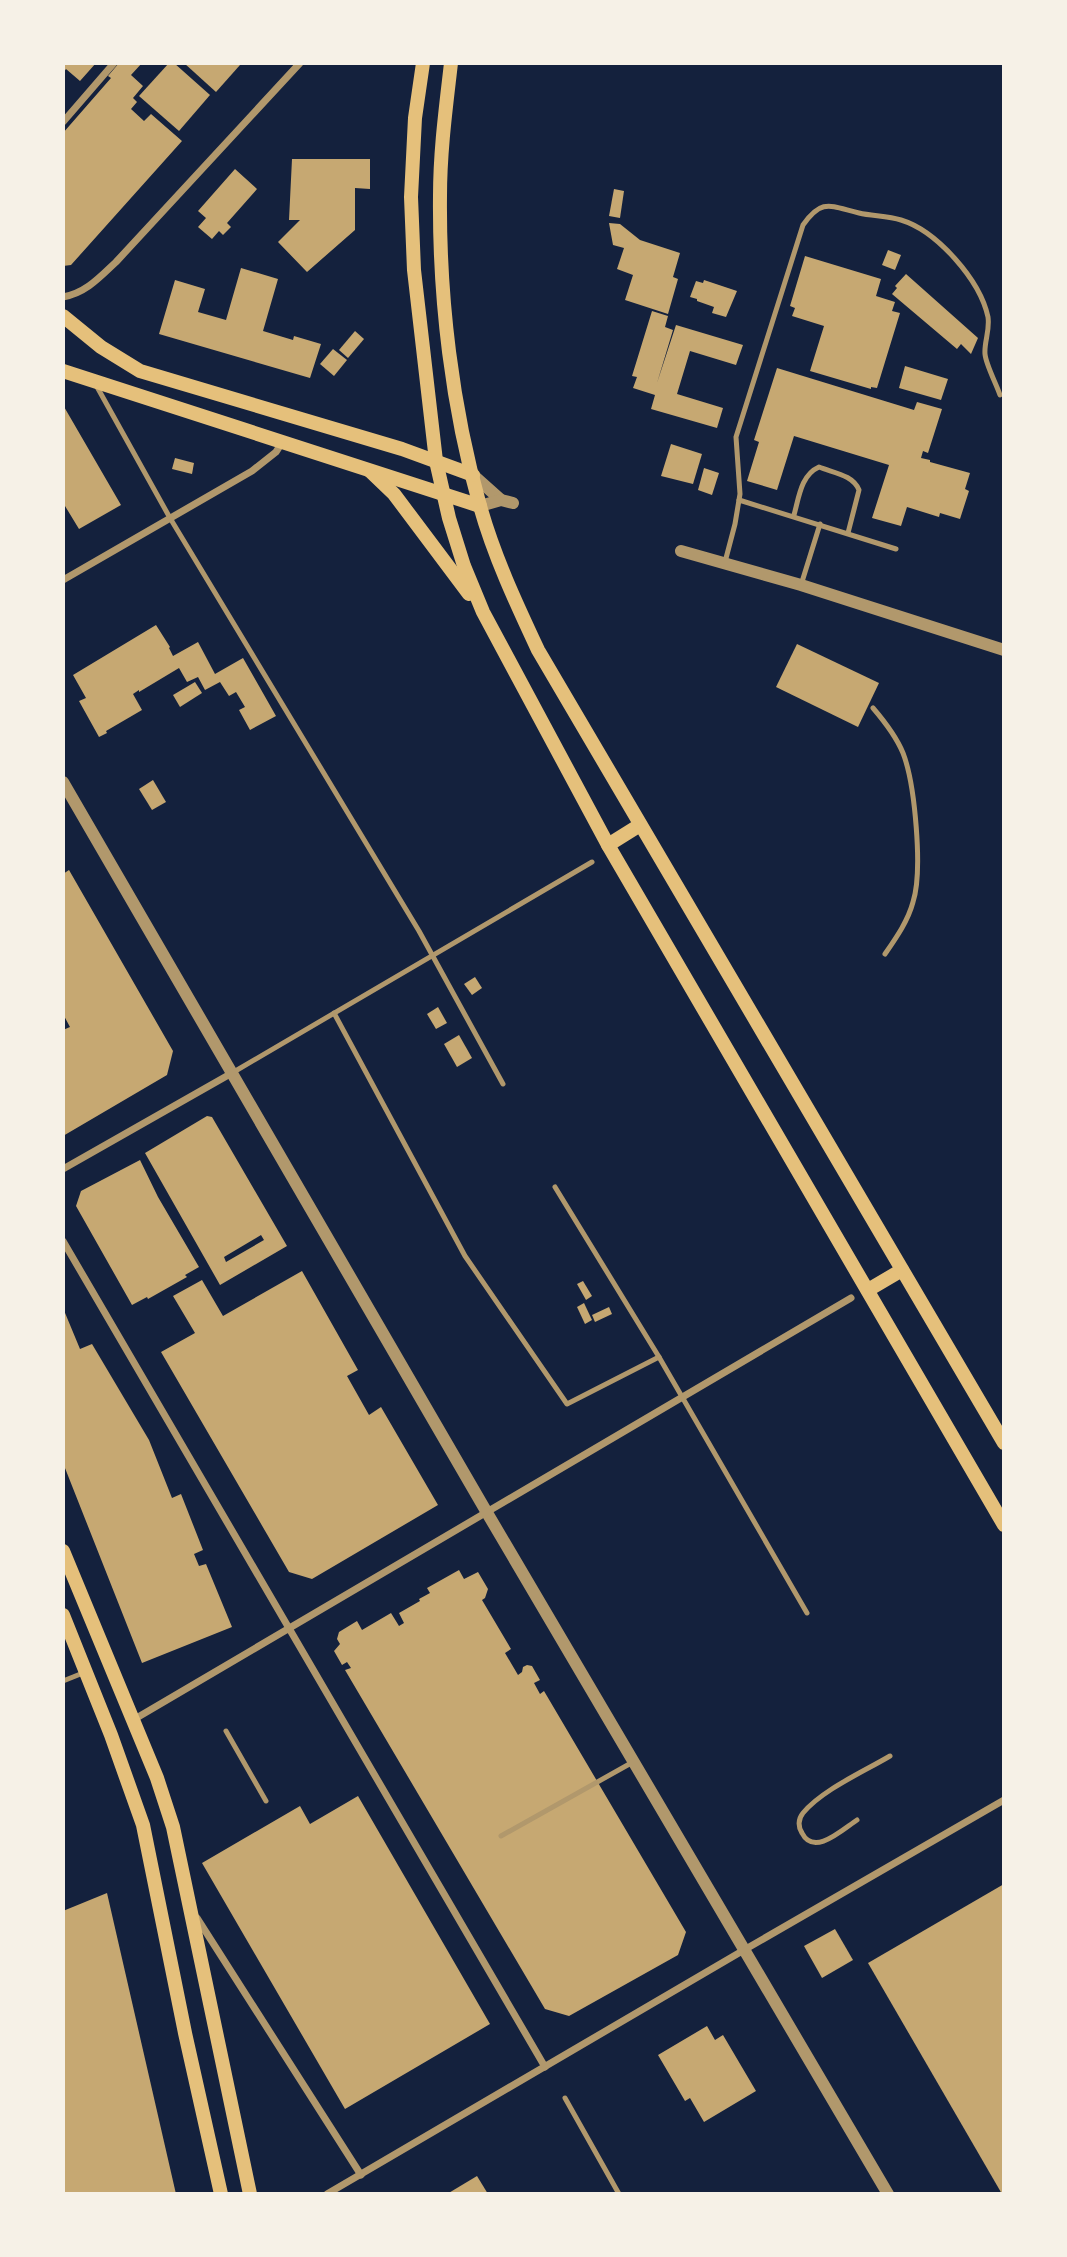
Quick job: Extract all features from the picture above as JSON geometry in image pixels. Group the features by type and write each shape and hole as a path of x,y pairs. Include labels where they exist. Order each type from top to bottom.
{"main road":[{"path":"423,63 415,118 411,197 414,271 436,461 449,519 464,566 483,612 608,845 1004,1525"},
{"path":"451,63 440,194 441,261 462,429 480,506 513,597 538,649 640,825 1004,1443"},
{"path":"63,316 101,347 140,371 436,461 473,475"},
{"path":"63,370 480,506"},
{"path":"367,468 394,494 483,612"},
{"path":"608,845 640,825"},
{"path":"868,1290 902,1270"},
{"path":"63,1551 157,1778 173,1827 250,2194"},
{"path":"63,1615 144,1825 182,2021 220,2194"}],"street":[{"path":"63,122 114,63"},
{"path":"63,297 89,287 116,262 300,63"},
{"path":"63,580 252,471 276,452 284,441"},
{"path":"473,475 507,502 480,506"},
{"path":"681,551 801,585 1004,650"},
{"path":"63,782 486,1511 888,2194"},
{"path":"63,1169 232,1073"},
{"path":"63,1241 545,2067"},
{"path":"132,1721 850,1298"},
{"path":"327,2194 1004,1800"},
{"path":"191,1908 361,2175"}],"lane":[{"path":"725,564 739,500 736,437 803,225 817,208 827,205 901,220 935,239 982,297 989,332 985,357 1000,395"},
{"path":"94,381 170,518 412,919 503,1084"},
{"path":"794,515 805,479 810,471 819,467 851,479 859,490 849,533"},
{"path":"739,500 896,549"},
{"path":"801,585 820,524"},
{"path":"873,708 894,735 903,754 913,806 916,850 914,901 902,929 885,954"},
{"path":"232,1073 592,862"},
{"path":"334,1013 465,1256 567,1405 659,1357"},
{"path":"555,1187 659,1357 807,1613"},
{"path":"63,1681 86,1672"},
{"path":"226,1731 266,1801"},
{"path":"857,1820 824,1841 814,1844 807,1840 799,1827 800,1816 810,1806 890,1756"},
{"path":"501,1836 634,1762"},
{"path":"565,2098 619,2194"}],"building":[{"path":"63,63 96,63 80,81 66,69 63,73"},
{"path":"119,63 142,63 131,75 143,86 133,98 137,102 131,109 144,121 151,114 182,141 71,265 63,266 63,133 111,78 108,76"},
{"path":"169,63 174,63 210,95 179,131 139,96"},
{"path":"184,63 238,63 240,65 216,92"},
{"path":"292,159 370,159 370,189 355,188 355,230 307,272 278,242 300,220 289,220"},
{"path":"235,169 257,189 227,223 231,227 223,235 219,231 212,239 198,227 206,218 198,211"},
{"path":"614,189 624,191 620,218 609,216"},
{"path":"609,223 620,224 640,240 680,253 673,277 678,279 668,314 625,300 633,275 617,269 624,248 613,245"},
{"path":"888,250 901,255 895,270 882,265"},
{"path":"805,256 881,279 876,296 895,302 892,311 900,313 877,388 871,389 810,371 824,326 792,316 795,308 790,306"},
{"path":"241,268 278,279 263,331 293,340 294,336 321,344 310,378 159,334 175,280 205,289 198,312 226,320"},
{"path":"906,274 978,338 971,354 961,344 957,349 892,294 897,288 895,286"},
{"path":"704,280 737,291 726,317 712,313 714,307 690,297 696,281 703,283"},
{"path":"652,311 668,316 665,327 673,330 657,383 676,325 743,345 736,365 690,351 677,394 723,408 717,428 651,409 655,395 633,388 637,377 632,376"},
{"path":"355,331 364,339 348,358 339,350"},
{"path":"333,349 347,360 334,376 320,364"},
{"path":"905,366 948,379 941,400 899,388"},
{"path":"777,368 914,410 917,402 942,409 928,453 923,451 921,458 970,473 965,489 969,491 960,519 940,513 939,517 907,507 901,526 872,518 889,465 794,436 777,490 747,481 759,442 754,440"},
{"path":"63,405 121,505 79,529 65,506 63,507"},
{"path":"671,444 702,454 693,484 661,476"},
{"path":"175,458 194,463 192,474 172,469"},
{"path":"704,468 719,473 712,495 698,490"},
{"path":"156,625 173,656 198,642 215,674 243,658 276,716 250,730 239,710 245,707 236,692 229,696 220,682 205,690 198,677 187,682 179,668 133,694 142,710 99,737 79,701 86,698 73,675"},
{"path":"797,644 879,683 858,727 776,687"},
{"path":"195,682 202,693 180,707 173,695"},
{"path":"153,780 166,802 152,810 139,789"},
{"path":"69,870 173,1051 167,1075 63,1136 63,1030 70,1027 63,1014 63,874"},
{"path":"475,977 482,988 472,995 464,984"},
{"path":"438,1007 447,1023 436,1029 427,1014"},
{"path":"459,1035 472,1058 457,1067 444,1044"},
{"path":"207,1116 212,1117 287,1246 220,1285 145,1153","holes":["261,1235 264,1240 226,1262 224,1257"]},
{"path":"140,1160 158,1197 199,1267 185,1275 187,1277 132,1305 76,1206 81,1191"},
{"path":"302,1271 358,1370 347,1376 369,1415 381,1407 438,1505 312,1579 289,1572 161,1352 195,1333 173,1296 202,1280 223,1316"},
{"path":"583,1281 592,1296 586,1300 577,1284"},
{"path":"584,1303 592,1320 585,1324 577,1307"},
{"path":"609,1307 612,1314 595,1322 592,1315"},
{"path":"63,1308 80,1349 92,1344 149,1440 172,1498 181,1494 203,1550 194,1554 199,1566 206,1564 232,1627 142,1663 63,1463"},
{"path":"459,1570 464,1579 478,1572 488,1589 482,1600 511,1649 505,1653 518,1675 523,1667 532,1666 540,1680 534,1683 540,1694 544,1691 686,1932 678,1955 569,2016 545,2009 345,1670 351,1668 347,1662 342,1665 334,1651 340,1644 337,1639 339,1632 357,1621 362,1630 391,1613 399,1626 404,1623 399,1613 430,1593 427,1588"},
{"path":"358,1796 490,2024 345,2109 202,1863 300,1806 310,1824"},
{"path":"1004,1884 1004,2194 1002,2194 868,1963"},
{"path":"107,1893 176,2194 63,2194 63,1911"},
{"path":"835,1929 853,1960 822,1978 804,1946"},
{"path":"707,2026 715,2040 723,2035 756,2091 704,2122 690,2098 685,2101 658,2055"},
{"path":"477,2176 488,2194 447,2194"}]}
